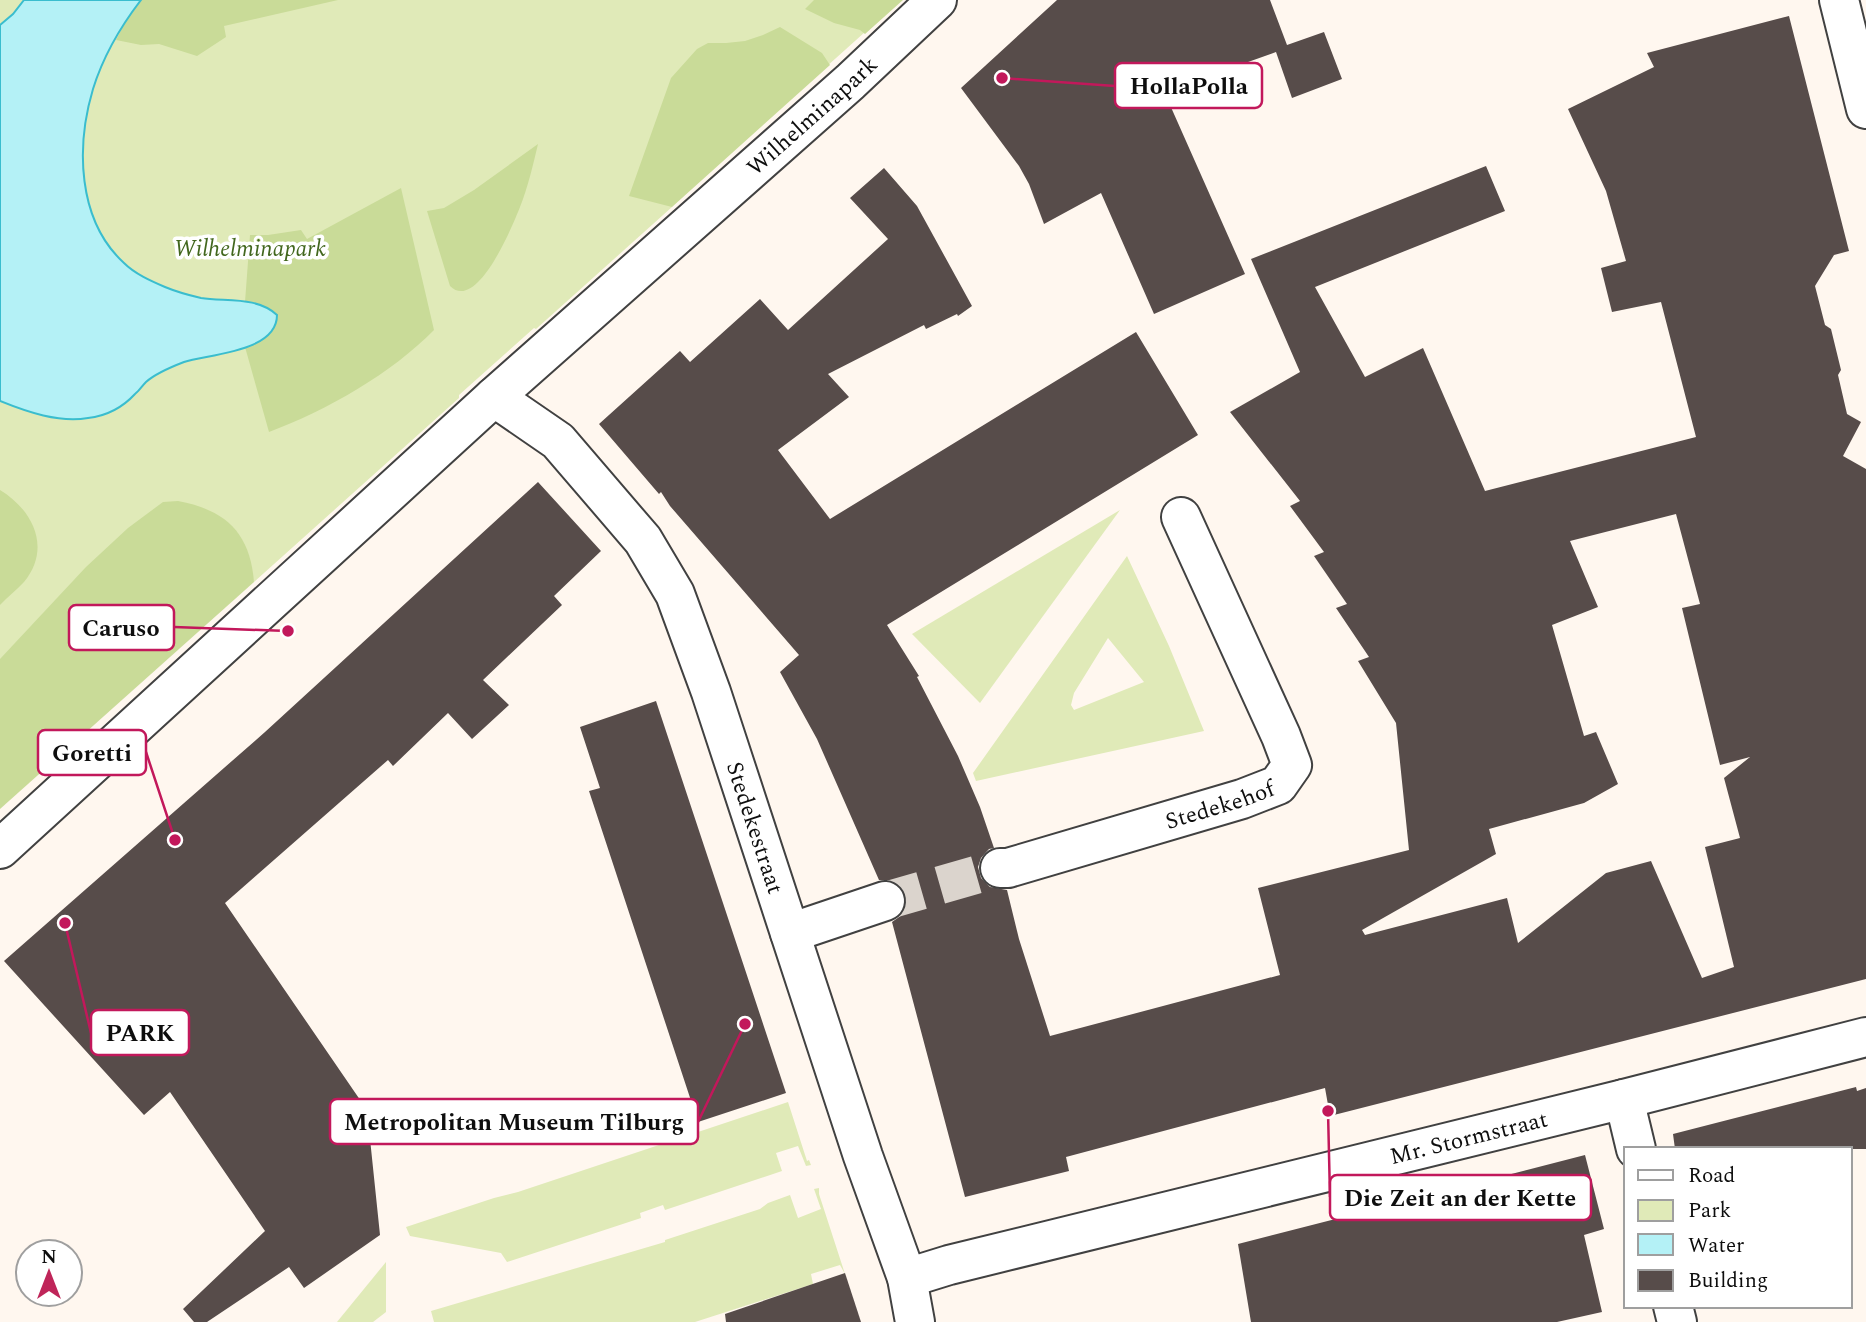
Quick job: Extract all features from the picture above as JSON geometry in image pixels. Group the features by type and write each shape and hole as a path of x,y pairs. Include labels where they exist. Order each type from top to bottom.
{"street":[{"name":"Wilhelminapark","path":"0,849 494,397 850,82 937,0"},
{"path":"1839,0 1866,109"},
{"name":"Stedekestraat","path":"494,397 558,441 643,540 675,594 711,692 863,1156 907,1278 915,1322"},
{"name":"Stedekehof","path":"1000,869 1242,799 1278,785 1292,765 1181,517"},
{"path":"790,933 885,901"},
{"name":"Mr. Stormstraat","path":"907,1278 949,1265 1866,1037"},
{"path":"1624,1099 1636,1147"}],"green space":[{"name":"Wilhelminapark","path":"0,0 897,0 672,207 0,807"},
{"path":"141,0 338,0 224,26 226,37 197,56 159,44 141,45 116,40"},
{"path":"814,0 903,0 865,34 805,9"},
{"path":"780,27 822,53 830,65 672,207 629,196 671,78 697,49 708,43 745,41"},
{"path":"538,144 520,207 502,247 482,278 471,288 460,291 450,286 427,211 444,208 474,190"},
{"path":"401,188 434,330 399,361 357,389 313,413 269,432 245,347 271,332 277,315 266,308 245,302 250,235 301,230 307,239"},
{"path":"0,490 22,508 29,519 35,531 37,556 24,582 0,605"},
{"path":"178,501 210,511 232,526 247,550 254,582 0,809 0,659 86,567 128,528 163,502"},
{"path":"1120,510 980,703 912,634"},
{"path":"1127,556 1169,646 1204,731 976,781 973,773","holes":["1108,638 1144,682 1074,710 1071,705 1074,693"]},
{"path":"788,1102 807,1161 809,1160 811,1165 806,1166 798,1146 776,1153 782,1171 665,1210 663,1205 640,1213 641,1218 507,1262 501,1253 410,1236 406,1227 518,1192"},
{"path":"819,1188 845,1274 840,1265 811,1274 813,1284 695,1322 434,1322 431,1311 665,1242 760,1209 790,1195 798,1218 821,1209 814,1189"},
{"path":"386,1262 386,1312 373,1322 337,1322"}],"water":[{"path":"24,0 141,0 107,54 93,89 88,111 83,158 89,204 97,226 108,246 124,263 149,280 201,298 250,302 277,315 274,327 266,337 254,344 169,368 146,382 120,407 95,417 55,418 0,401 0,25"}],"building":[{"path":"1057,0 1270,0 1287,45 1324,32 1342,79 1292,98 1276,52 1166,96 1245,274 1154,314 1101,193 1044,224 1019,166 961,88"},
{"path":"1789,16 1849,251 1834,255 1815,286 1825,325 1831,329 1841,370 1838,375 1847,414 1861,422 1843,456 1866,469 1866,979 1330,1116 1325,1088 1066,1157 1069,1171 965,1197 892,922 902,915 906,906 906,895 899,884 890,880 879,880 817,739 780,672 799,655 670,506 661,492 659,494 599,424 680,351 690,362 760,299 788,330 888,239 850,198 884,168 917,206 972,306 958,316 957,314 926,329 924,325 828,374 849,397 778,450 830,519 1136,332 1198,435 887,625 919,676 917,677 958,756 980,807 994,848 989,849 981,858 978,867 981,878 990,887 1007,890 1019,939 1050,1036 1280,975 1258,888 1409,850 1396,723 1358,661 1369,657 1336,608 1347,604 1314,556 1324,552 1290,506 1300,501 1230,412 1300,372 1251,259 1486,166 1505,211 1315,287 1365,377 1423,348 1485,491 1696,437 1661,302 1612,312 1601,268 1626,261 1606,191 1568,109 1654,67 1647,53","holes":["1676,514 1700,604 1682,608 1720,765 1750,757 1724,778 1740,838 1705,847 1734,967 1702,978 1651,861 1606,873 1518,943 1507,898 1365,935 1362,930 1496,854 1489,829 1584,803 1618,784 1596,732 1584,736 1552,625 1598,607 1570,541"]},
{"path":"538,482 601,551 554,596 562,605 483,680 509,705 472,739 448,713 393,766 388,760 225,903 367,1110 380,1235 304,1288 289,1267 207,1322 194,1322 183,1309 265,1231 170,1092 144,1115 4,961 265,732"},
{"path":"656,701 786,1093 698,1122 589,791 600,788 580,727"},
{"path":"1856,1087 1857,1091 1866,1088 1866,1149 1675,1147 1673,1134"},
{"path":"1585,1155 1604,1229 1584,1235 1602,1312 1557,1322 1251,1322 1238,1244"},
{"path":"845,1273 861,1322 726,1322 725,1314"}],"tunnel":[{"path":"885,901 1000,868"}],"place":[{"name":"HollaPolla","path":"1002,78"},
{"name":"Caruso","path":"288,631"},
{"name":"Goretti","path":"175,840"},
{"name":"PARK","path":"65,923"},
{"name":"Metropolitan Museum Tilburg","path":"745,1024"},
{"name":"Die Zeit an der Kette","path":"1328,1111"}]}
